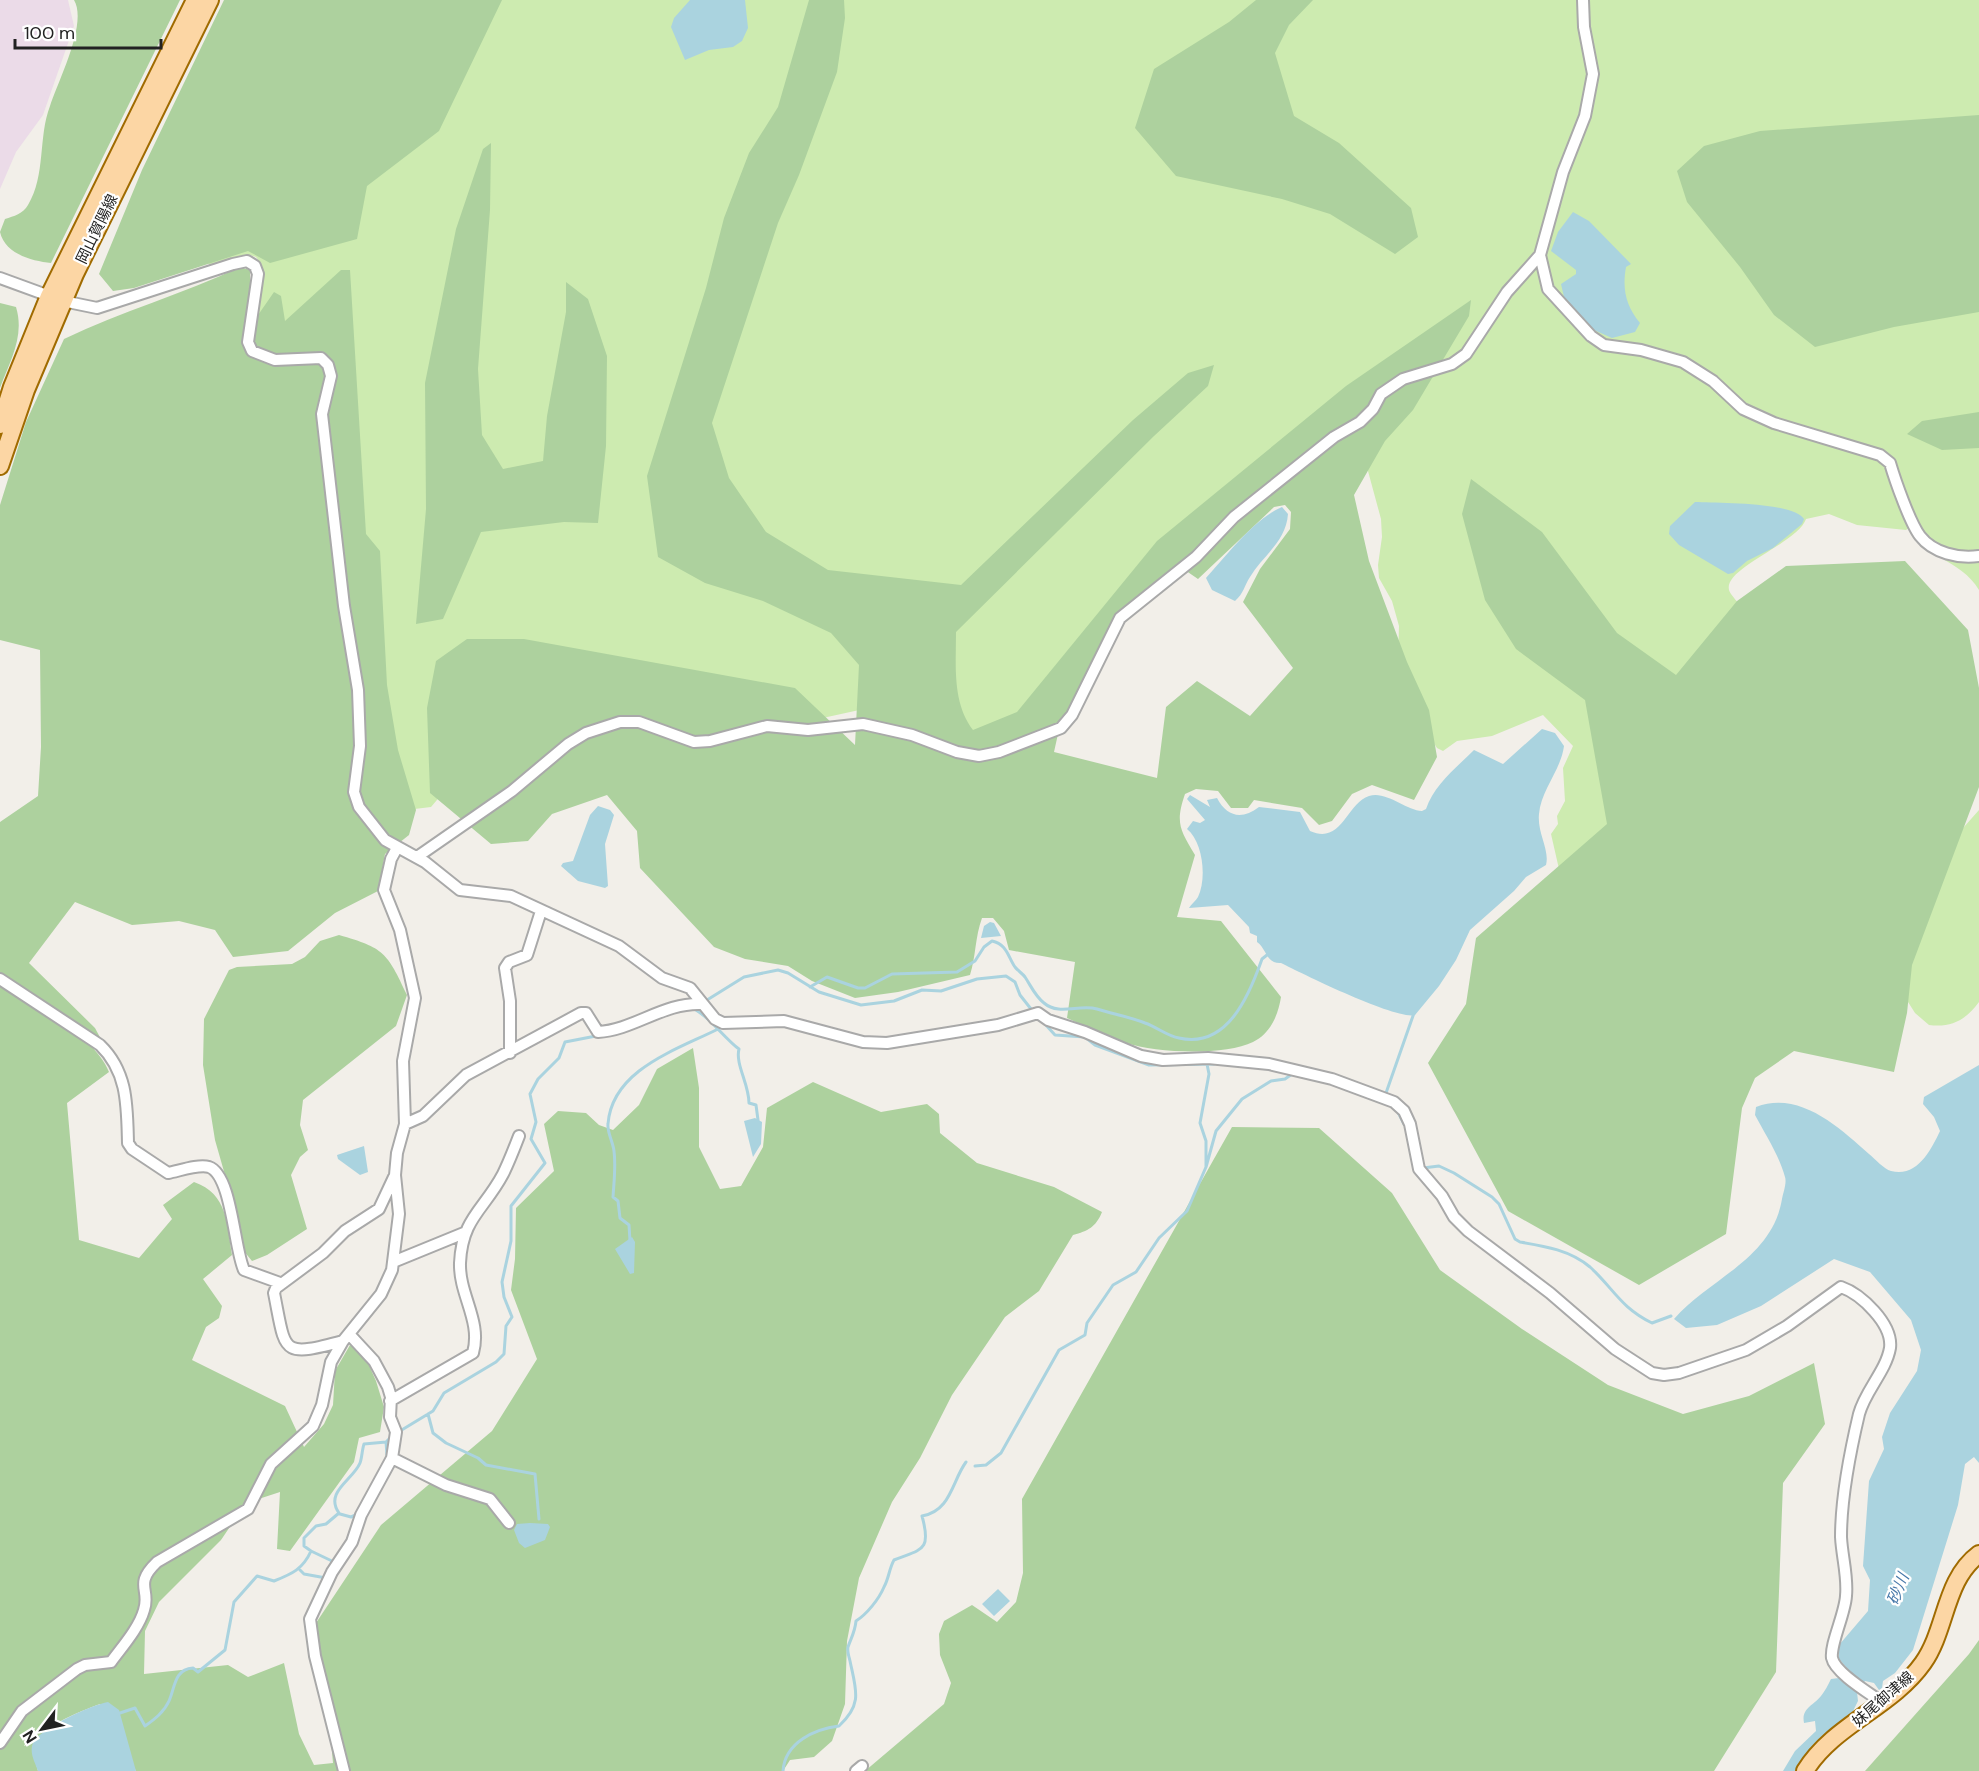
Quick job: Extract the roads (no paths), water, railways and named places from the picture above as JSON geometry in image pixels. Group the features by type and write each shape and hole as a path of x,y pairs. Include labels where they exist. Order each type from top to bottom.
{"main road":[{"name":"岡山賀陽線","path":"0,466 56,299 195,0"},
{"name":"岡山賀陽線","path":"0,425 12,387 210,0"},
{"name":"妹尾御津線","path":"1805,1771 1832,1742 1883,1703 1924,1662 1958,1578 1979,1554"}],"street":[{"path":"417,856 512,791 568,744 586,733 620,722 639,722 694,742 710,741 767,726 808,730 862,724 912,735 957,752 979,756 999,753 1061,728 1082,697 1120,618 1196,556 1234,517 1334,437 1360,422 1373,409 1381,394 1403,379 1452,364 1466,354 1507,292 1540,255 1563,172 1585,116 1593,74 1584,27 1583,0"},
{"path":"1540,255 1548,289 1591,336 1604,345 1641,351 1683,362 1713,381 1743,409 1774,423 1880,455 1890,463 1920,536 1935,548 1959,557 1979,556"},
{"path":"0,278 85,308 108,306 247,261 255,266 258,274 248,342 252,351 275,360 321,358 328,365 331,376 322,414 344,606 358,690 360,746 354,792 358,807 385,840 417,856 460,890 511,896 619,946 662,978 690,988 715,1019 723,1023 784,1021 863,1042 887,1043 998,1025 1038,1013 1048,1020 1085,1032 1141,1056 1162,1060 1236,1060 1300,1070 1394,1102 1404,1111 1410,1124 1419,1167 1442,1196 1454,1217 1468,1231 1550,1293 1615,1349 1652,1373 1664,1375 1679,1373 1746,1350 1787,1326 1841,1287 1853,1291 1871,1306 1887,1332 1890,1347 1860,1412 1844,1504 1841,1537 1846,1596 1844,1615 1833,1643 1832,1658 1843,1673 1883,1703"},
{"path":"0,1743 22,1711 77,1669 85,1665 111,1662 144,1612 142,1588 149,1570 163,1559 248,1509 271,1464 313,1426 322,1405 326,1374 346,1337 387,1284 393,1262 399,1214 395,1175 397,1153 405,1124 402,1061 415,998 400,930 384,890 390,859 397,848"},
{"path":"510,1053 510,1001 506,968 509,962 527,955 541,911"},
{"path":"0,979 100,1045 113,1057 124,1083 128,1143 132,1149 168,1173 201,1167 209,1167 216,1172 226,1194 238,1254 244,1270 280,1283"},
{"path":"405,1124 423,1116 466,1075 581,1013 586,1013 598,1032 612,1031 675,1007 702,1004"},
{"path":"390,1401 473,1353 476,1329 460,1274 464,1233 471,1217 486,1200 503,1174 519,1136"},
{"path":"346,1337 309,1350 290,1347 284,1341 274,1293 280,1283 323,1253 345,1231 379,1209 395,1175"},
{"path":"393,1262 464,1233"},
{"path":"344,1771 315,1656 310,1619 332,1572 352,1542 361,1515 392,1458 396,1433 390,1417 388,1387 374,1361 346,1337"},
{"path":"392,1458 414,1466 446,1485 490,1499 509,1523"}],"water":[{"path":"690,0 745,0 748,28 742,41 733,47 709,50 685,60 671,27 674,18"},
{"path":"1573,212 1589,221 1631,264 1626,267 1625,283 1628,304 1640,323 1635,332 1612,338 1594,330 1564,297 1561,284 1576,274 1576,270 1551,251 1558,232"},
{"path":"1695,502 1771,506 1797,513 1804,519 1802,524 1773,548 1728,574 1679,545 1669,534 1670,526"},
{"path":"1282,507 1288,514 1283,533 1255,569 1238,598 1235,601 1212,590 1206,578 1251,528"},
{"path":"1542,729 1555,733 1564,746 1559,763 1543,797 1539,814 1547,859 1546,865 1526,877 1514,891 1470,930 1456,960 1439,986 1415,1015 1405,1015 1370,1004 1272,961 1257,942 1257,936 1250,933 1249,927 1228,905 1189,908 1198,897 1203,871 1197,842 1187,829 1193,821 1200,823 1205,820 1187,799 1190,795 1210,807 1207,800 1217,798 1230,813 1241,815 1259,807 1300,812 1310,831 1321,834 1329,833 1343,822 1361,800 1369,796 1382,796 1422,811 1426,809 1434,792 1474,750 1503,764"},
{"path":"598,806 610,810 614,815 605,844 608,886 605,888 578,881 561,866 563,863 573,861 590,815"},
{"path":"990,922 994,923 1001,936 981,938 984,926"},
{"name":"砂川","path":"1979,1065 1979,1463 1974,1457 1965,1464 1958,1505 1913,1650 1895,1673 1883,1681 1882,1688 1879,1690 1874,1683 1865,1681 1857,1692 1858,1701 1853,1711 1815,1746 1795,1771 1783,1771 1795,1751 1816,1731 1815,1721 1804,1723 1806,1711 1821,1696 1831,1679 1839,1678 1848,1683 1853,1675 1839,1659 1839,1645 1868,1611 1870,1580 1863,1566 1869,1481 1884,1449 1882,1437 1890,1413 1917,1371 1921,1350 1911,1320 1870,1272 1834,1259 1761,1306 1717,1325 1686,1328 1674,1319 1753,1253 1776,1220 1785,1188 1785,1179 1776,1153 1755,1115 1756,1107 1772,1103 1788,1103 1803,1107 1845,1133 1885,1168 1900,1172 1922,1161 1940,1131 1934,1117 1923,1104 1924,1097"},
{"path":"755,1118 762,1122 761,1144 753,1157 744,1121"},
{"path":"364,1146 368,1172 360,1175 338,1159 337,1155"},
{"path":"632,1237 635,1242 634,1273 630,1274 615,1249"},
{"path":"517,1524 548,1524 550,1527 545,1540 525,1548 519,1543 514,1530"},
{"path":"998,1589 1010,1601 994,1616 982,1604"},
{"path":"108,1702 119,1710 136,1771 38,1771 32,1750 33,1743 38,1737 67,1718"}],"waterway":[{"path":"810,987 827,977 858,988 865,988 892,974 957,972 975,961 984,947 992,941 1004,948 1038,997 1050,1007 1097,1009 1139,1021 1175,1037 1196,1039 1210,1036 1223,1028 1234,1016 1243,1003 1262,959 1267,955"},
{"path":"707,1000 744,977 778,970 788,973 819,992 861,1005 894,1001 922,990 941,991 977,979 1006,976 1015,982 1020,995 1031,1009"},
{"path":"694,1009 705,1016 739,1049 739,1061 749,1103 756,1105 758,1120"},
{"path":"1386,1093 1414,1013"},
{"path":"1045,1024 1055,1035 1085,1037 1095,1045 1149,1065 1214,1064"},
{"path":"630,1241 629,1225 620,1218 618,1201 613,1197 615,1157 608,1127 612,1105 621,1089 648,1064 716,1030"},
{"path":"400,1431 433,1411 444,1393 496,1362 504,1354 506,1326 512,1317 504,1297 502,1282 511,1241 511,1206 545,1163 531,1139 536,1122 530,1094 538,1079 559,1058 565,1042 596,1036"},
{"path":"975,1466 986,1465 1001,1453 1059,1350 1085,1335 1087,1323 1113,1285 1136,1272 1159,1238 1187,1211 1206,1167 1206,1141 1200,1123 1209,1074 1207,1064"},
{"path":"1206,1167 1216,1131 1242,1099 1271,1081 1285,1079 1292,1074"},
{"path":"1398,1112 1404,1124"},
{"path":"1423,1168 1439,1166 1492,1197 1499,1204 1515,1239 1574,1256 1590,1267 1632,1311 1641,1317 1652,1323 1671,1316"},
{"path":"428,1414 433,1433 446,1443 478,1458 486,1465 535,1474 539,1519"},
{"path":"117,1714 135,1708 145,1726 165,1709 176,1680 182,1672 193,1668 198,1672 225,1650 234,1602 257,1576 274,1581 301,1567 311,1551 304,1546 304,1538 316,1526 326,1524 339,1513 335,1506 337,1492 360,1463 364,1444 386,1442 392,1436"},
{"path":"386,1442 387,1455"},
{"path":"783,1771 789,1752 795,1745 820,1730 839,1726 852,1711 856,1696 848,1649 856,1621 879,1596 886,1584 894,1560 917,1551 925,1543 922,1516 932,1513 945,1502 966,1462"},
{"path":"340,1514 351,1517 358,1514"},
{"path":"311,1551 334,1562"},
{"path":"300,1570 304,1574 326,1578"}]}
